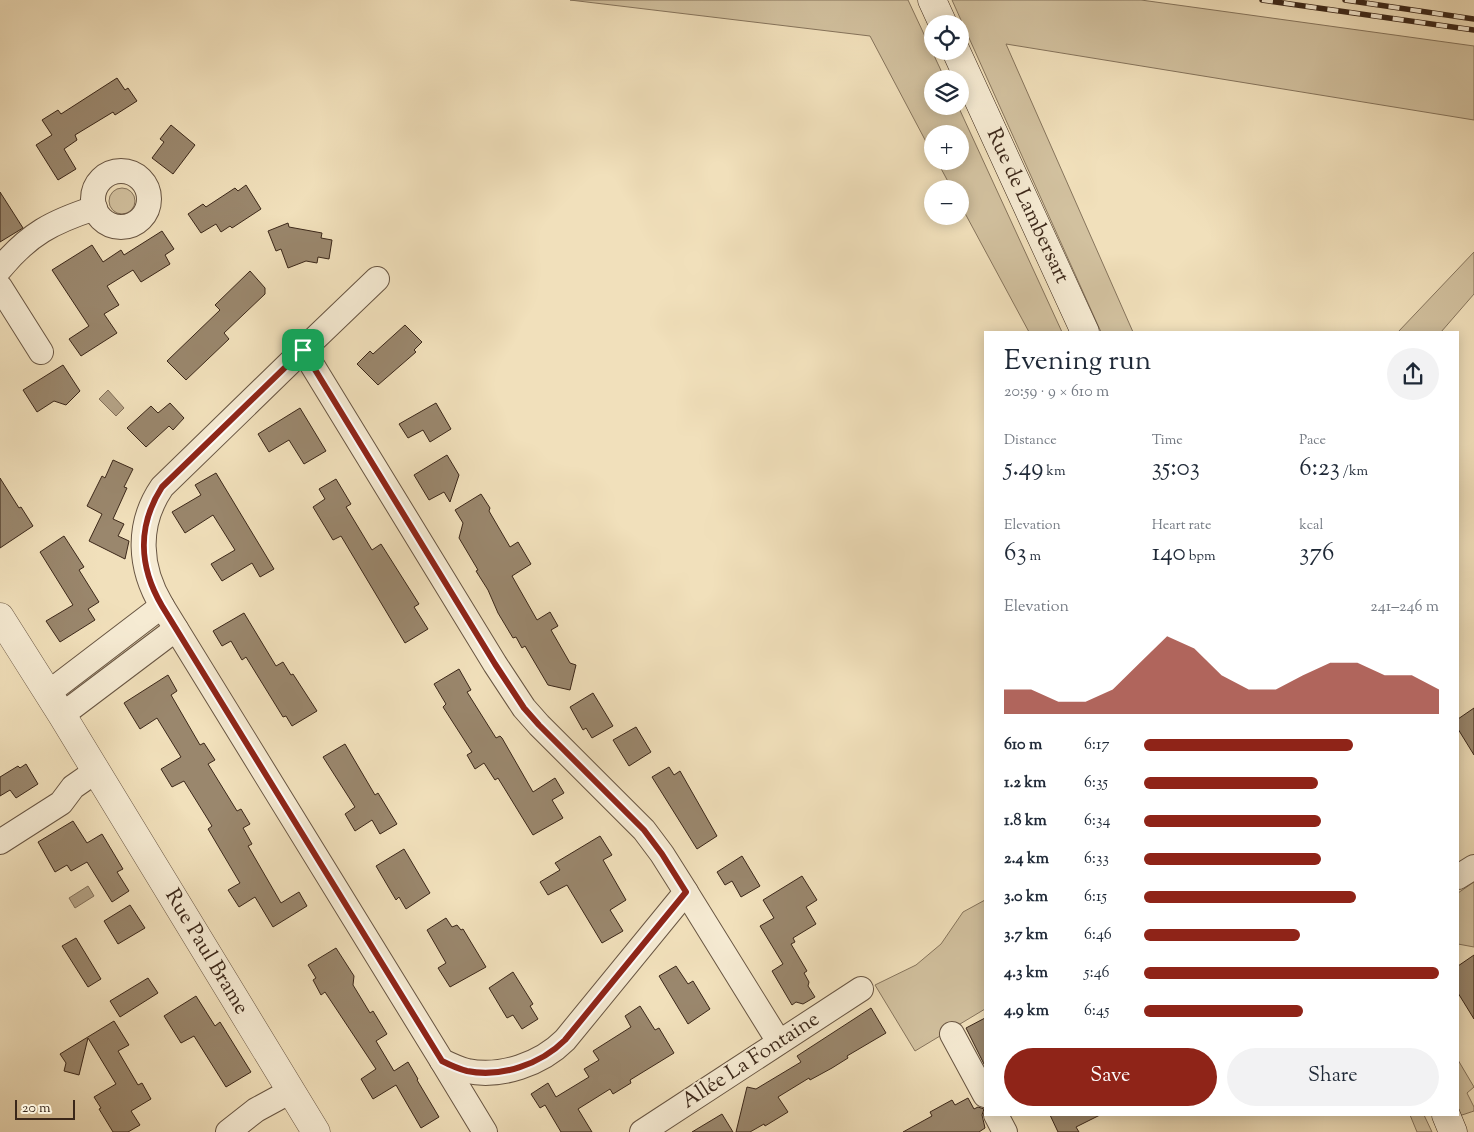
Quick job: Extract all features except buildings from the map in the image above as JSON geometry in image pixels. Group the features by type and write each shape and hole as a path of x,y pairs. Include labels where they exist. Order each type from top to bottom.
{"street":[{"name":"Rue de Lambersart","path":"960,60 1085,331"},
{"path":"0,269 15,251 31,237 54,224 95,208"},
{"path":"377,279 171,477 156,496 144,530 143,552 150,583 162,606 485,1132"},
{"path":"0,287 41,352"},
{"path":"303,350 495,664 524,708 644,830 662,854 779,1042"},
{"path":"55,704 162,606"},
{"name":"Rue Paul Brame","path":"0,617 316,1132"},
{"path":"55,704 176,629"},
{"path":"0,842 61,802 73,786 96,771"},
{"path":"1459,876 1474,867"},
{"path":"442,1061 467,1071 492,1072 529,1064 557,1048 686,892"},
{"name":"Allée La Fontaine","path":"642,1132 861,989"},
{"path":"952,1034 984,1093"},
{"path":"228,1132 256,1110 291,1090"},
{"path":"997,1116 1005,1132"},
{"path":"1446,1116 1454,1132"}],"shaded area":[{"path":"570,0 908,0 924,34 924,60 936,60 941,70 924,70 924,115 962,115 967,125 924,125 924,138 870,36"},
{"path":"952,0 1141,0 1474,46 1474,120 1006,44 1133,331 1101,331 969,38 969,15 959,15"},
{"path":"969,130 1062,331 1028,331 969,221 969,180 947,180 942,170 969,170"},
{"path":"122,188 131,192 135,201 131,210 122,214 113,210 109,201 113,192"},
{"path":"1474,252 1474,294 1442,331 1399,331"},
{"path":"108,390 124,408 116,416 99,399"},
{"path":"1474,882 1474,947 1459,944 1459,892"},
{"path":"88,886 94,896 75,908 69,898"},
{"path":"984,901 984,1010 915,1051 875,985 916,965 941,944 963,912"},
{"path":"1459,1062 1474,1087 1467,1093 1474,1111 1459,1116"},
{"path":"1410,1116 1424,1116 1432,1132 1417,1132"}],"railway":[{"path":"1262,0 1474,30"},
{"path":"1345,0 1474,19"}],"route":[{"path":"303,350 495,664 524,708 644,830 686,892 565,1040 548,1054 517,1068 492,1072 467,1071 442,1061 154,593 150,583 143,552 143,541 147,518 156,496 171,477 303,350"}]}
